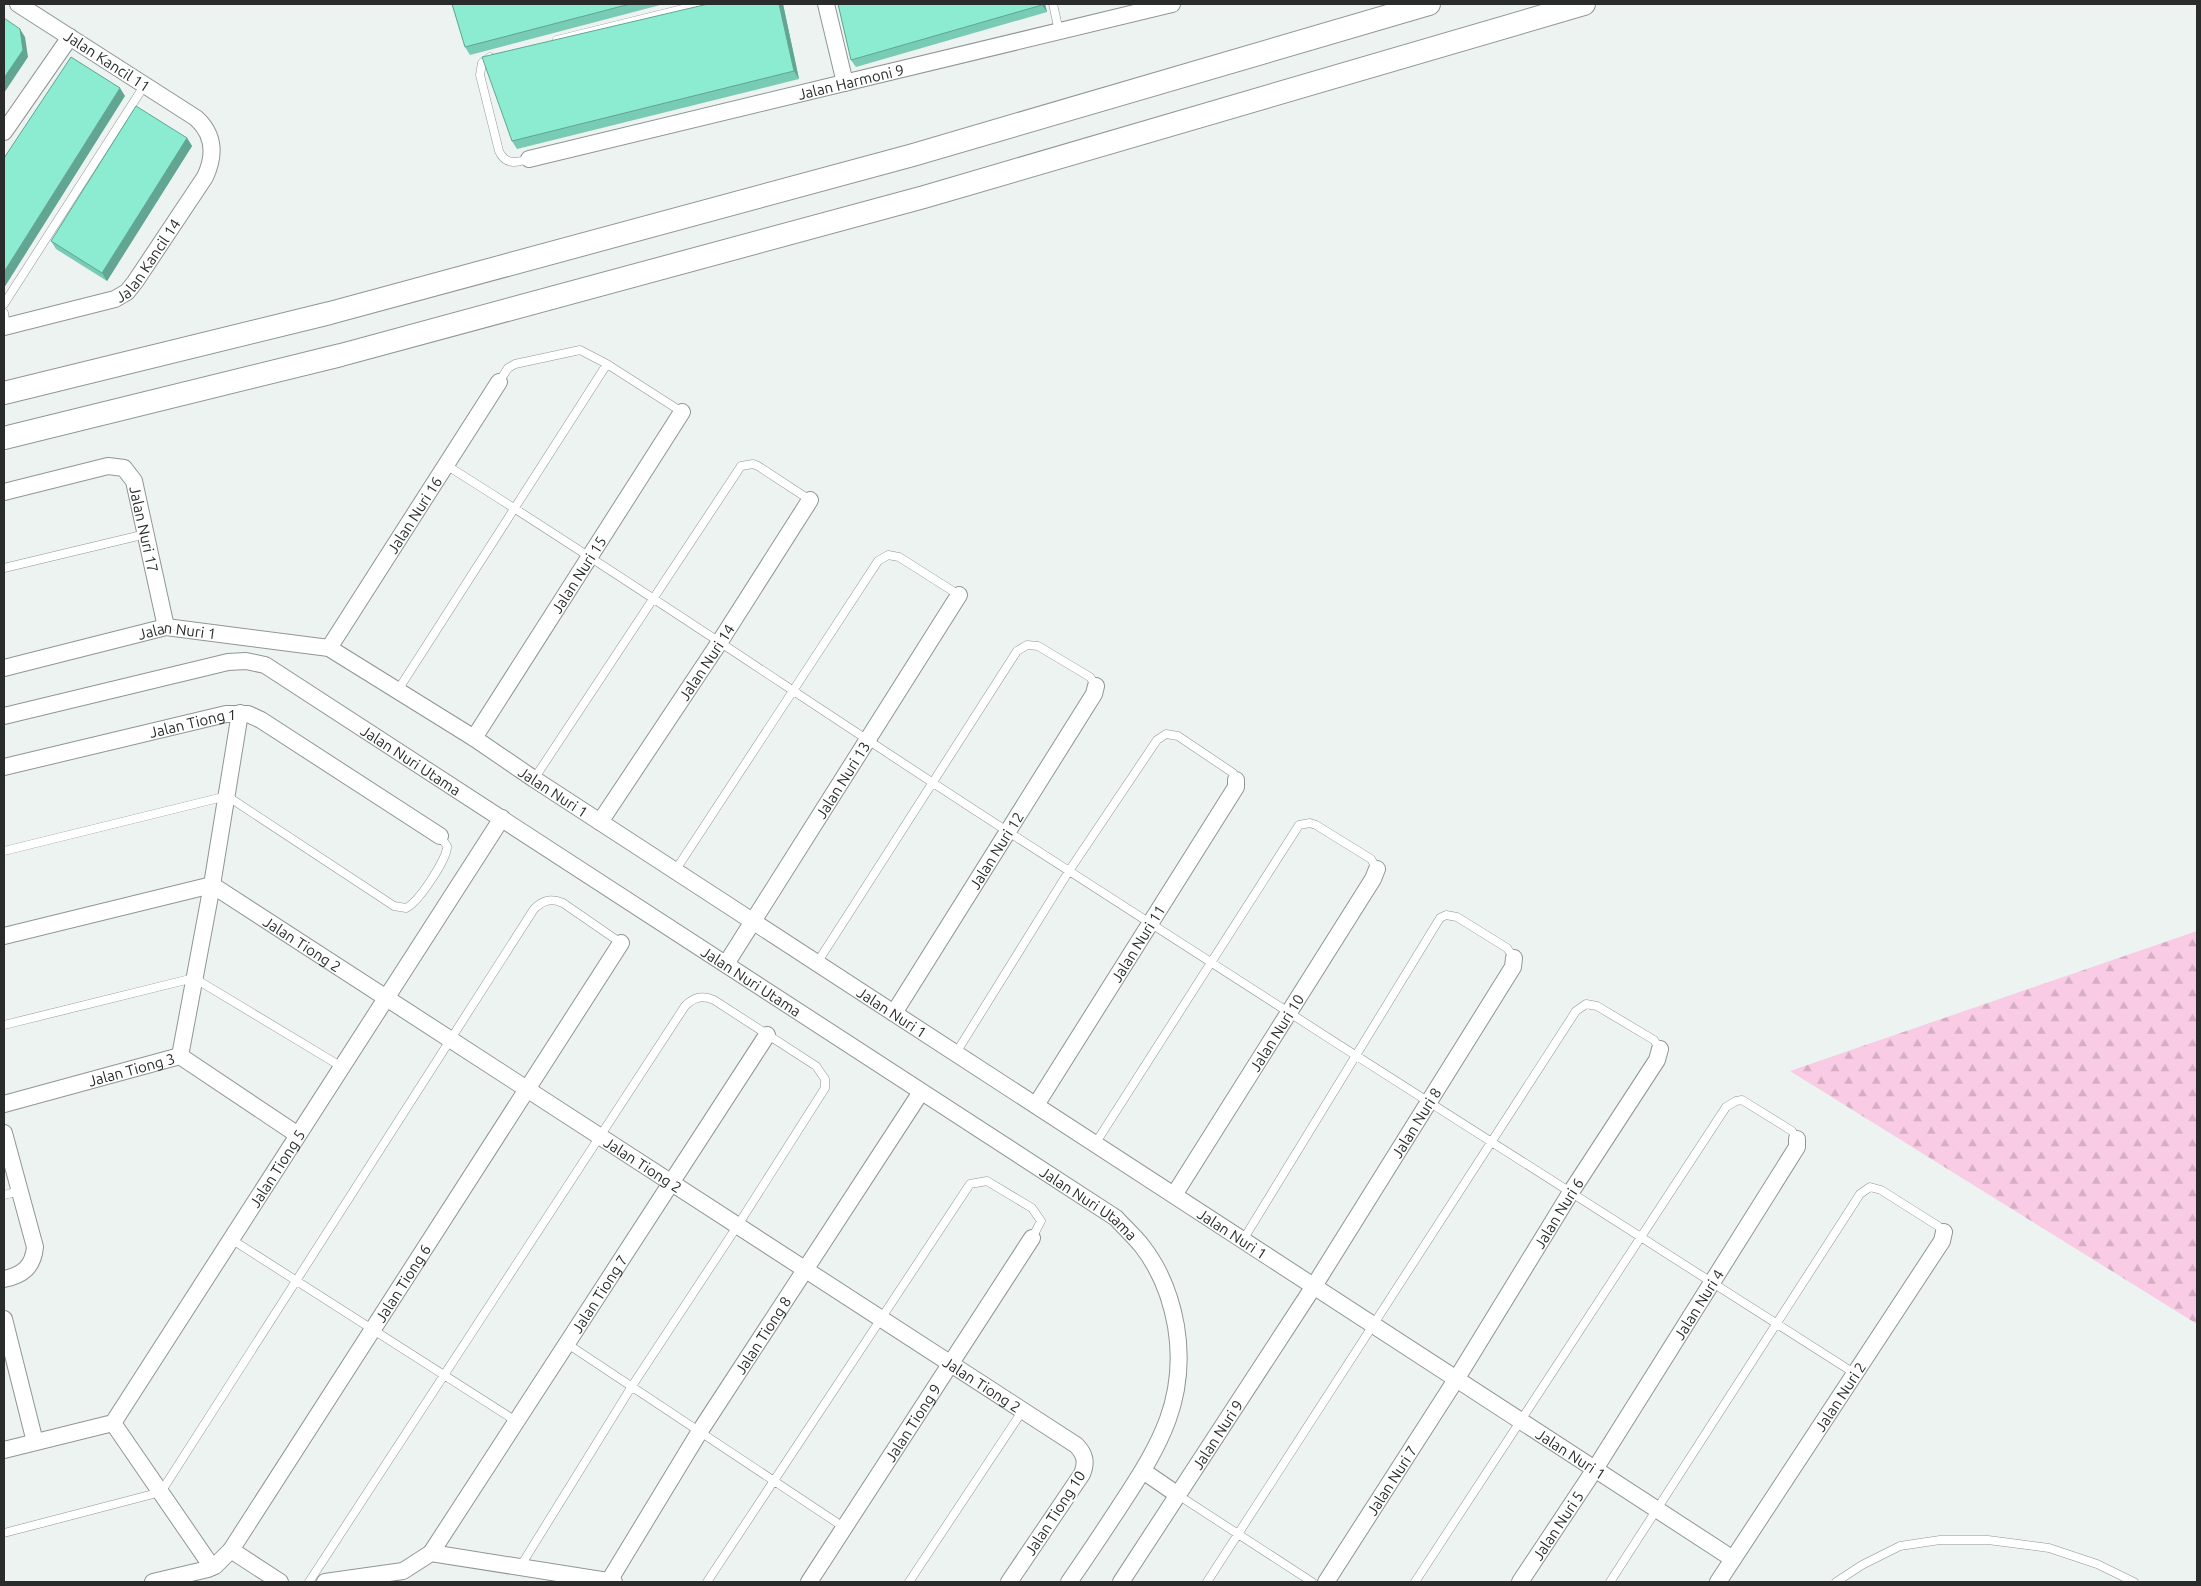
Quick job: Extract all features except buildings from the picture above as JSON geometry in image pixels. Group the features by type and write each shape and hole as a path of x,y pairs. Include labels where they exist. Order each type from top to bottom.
{"main road":[{"path":"4,393 330,313 884,163 1429,4"},
{"path":"4,438 341,356 905,202 1584,4"}],"street":[{"name":"Jalan Kancil 11","path":"18,4 196,118"},
{"path":"826,4 845,83"},
{"name":"Jalan Harmoni 9","path":"529,159 1172,4"},
{"path":"4,132 70,37"},
{"name":"Jalan Kancil 14","path":"4,322 109,301 121,296 132,288 211,165 213,150 210,137 203,124 196,118"},
{"name":"Jalan Nuri 16","path":"329,648 499,382"},
{"name":"Jalan Nuri 15","path":"474,738 682,412"},
{"name":"Jalan Nuri 17","path":"4,492 108,466 117,465 124,468 134,481 166,627"},
{"name":"Jalan Nuri 14","path":"600,822 810,500"},
{"name":"Jalan Nuri 13","path":"726,964 959,595"},
{"name":"Jalan Nuri 1","path":"4,668 166,627 329,648 474,738 753,922 1733,1559"},
{"name":"Jalan Nuri Utama","path":"4,716 228,662 256,662 274,669 1116,1218 1143,1247 1161,1276 1173,1308 1179,1346 1178,1384 1171,1414 1160,1442 1143,1471 1069,1582"},
{"name":"Jalan Nuri 12","path":"894,1013 1094,694 1096,686"},
{"path":"180,1056 212,884 240,713"},
{"name":"Jalan Tiong 1","path":"4,767 226,714 240,713 261,720 440,836"},
{"name":"Jalan Nuri 11","path":"1036,1105 1236,787 1236,780"},
{"name":"Jalan Tiong 5","path":"113,1422 502,818"},
{"name":"Jalan Nuri 10","path":"1174,1195 1373,879 1377,869"},
{"path":"4,936 212,884"},
{"name":"Jalan Tiong 2","path":"212,884 1074,1443"},
{"name":"Jalan Tiong 6","path":"212,1568 231,1550 621,943"},
{"name":"Jalan Nuri 8","path":"1314,1286 1513,967 1514,958"},
{"name":"Jalan Tiong 7","path":"431,1553 767,1035"},
{"name":"Jalan Nuri 6","path":"1457,1378 1571,1192 1657,1060 1660,1049"},
{"name":"Jalan Tiong 3","path":"4,1104 180,1056 298,1136"},
{"name":"Jalan Tiong 8","path":"611,1581 700,1431 922,1092"},
{"path":"4,1133 12,1193 35,1247 34,1259 29,1267 22,1273 4,1279"},
{"name":"Jalan Nuri 4","path":"1595,1469 1797,1147 1797,1138"},
{"name":"Jalan Nuri 2","path":"1718,1582 1942,1241 1944,1232"},
{"name":"Jalan Tiong 9","path":"810,1582 1032,1238"},
{"name":"Jalan Nuri 9","path":"1121,1582 1314,1286"},
{"path":"4,1319 9,1360 35,1442"},
{"name":"Jalan Nuri 7","path":"1326,1582 1457,1378"},
{"path":"4,1450 113,1422 212,1568 152,1582"},
{"name":"Jalan Tiong 10","path":"1009,1582 1082,1474 1085,1458 1082,1450 1074,1443"},
{"name":"Jalan Nuri 5","path":"1520,1582 1595,1469"},
{"path":"1143,1471 1178,1495"},
{"path":"231,1550 280,1582"},
{"path":"325,1582 403,1571 431,1553 611,1581"}],"lane":[{"path":"547,42 703,4"},
{"path":"1053,4 1059,31"},
{"path":"501,54 486,59 480,69 499,151 502,157 512,162 529,159"},
{"path":"4,304 144,86"},
{"path":"499,382 512,366 576,350 587,352 682,412"},
{"path":"398,690 607,364"},
{"path":"534,779 741,466 752,464 758,466 810,500"},
{"path":"446,465 590,556 652,599 1007,832 1854,1373"},
{"path":"4,568 146,534"},
{"path":"675,871 883,557 888,555 899,557 959,595"},
{"path":"817,963 1022,647 1027,644 1038,646 1090,677 1096,686"},
{"path":"956,1053 1069,871 1161,736 1172,734 1178,736 1234,773 1236,780"},
{"path":"4,850 227,796 400,908 411,906 415,902 445,858 447,846 440,836"},
{"path":"1095,1144 1299,825 1310,823 1316,825 1371,859 1377,869"},
{"path":"4,1533 161,1492 534,910 540,904 548,900 564,903 621,943"},
{"path":"1243,1240 1440,918 1446,915 1457,917 1508,948 1514,958"},
{"path":"4,1025 194,978 342,1067"},
{"path":"309,1582 690,1000 698,997 714,1000 816,1066 825,1079 825,1088 632,1386 520,1567"},
{"path":"1207,1582 1372,1324 1580,1006 1586,1004 1597,1006 1654,1040 1660,1049"},
{"path":"1415,1582 1731,1103 1742,1100 1748,1103 1792,1131 1797,1138"},
{"path":"706,1582 970,1184 988,1181 1032,1208 1041,1221 1032,1238"},
{"path":"1610,1582 1776,1324 1865,1190 1876,1187 1882,1190 1938,1226 1944,1232"},
{"path":"231,1239 516,1421"},
{"path":"566,1343 845,1528"},
{"path":"909,1582 1023,1410"},
{"path":"1178,1495 1312,1582"},
{"path":"1836,1582 1862,1565 1900,1546 1940,1540 1988,1540 2049,1548 2097,1564 2134,1582"}],"green space":[{"path":"2197,931 2197,1324 1790,1071"}]}
